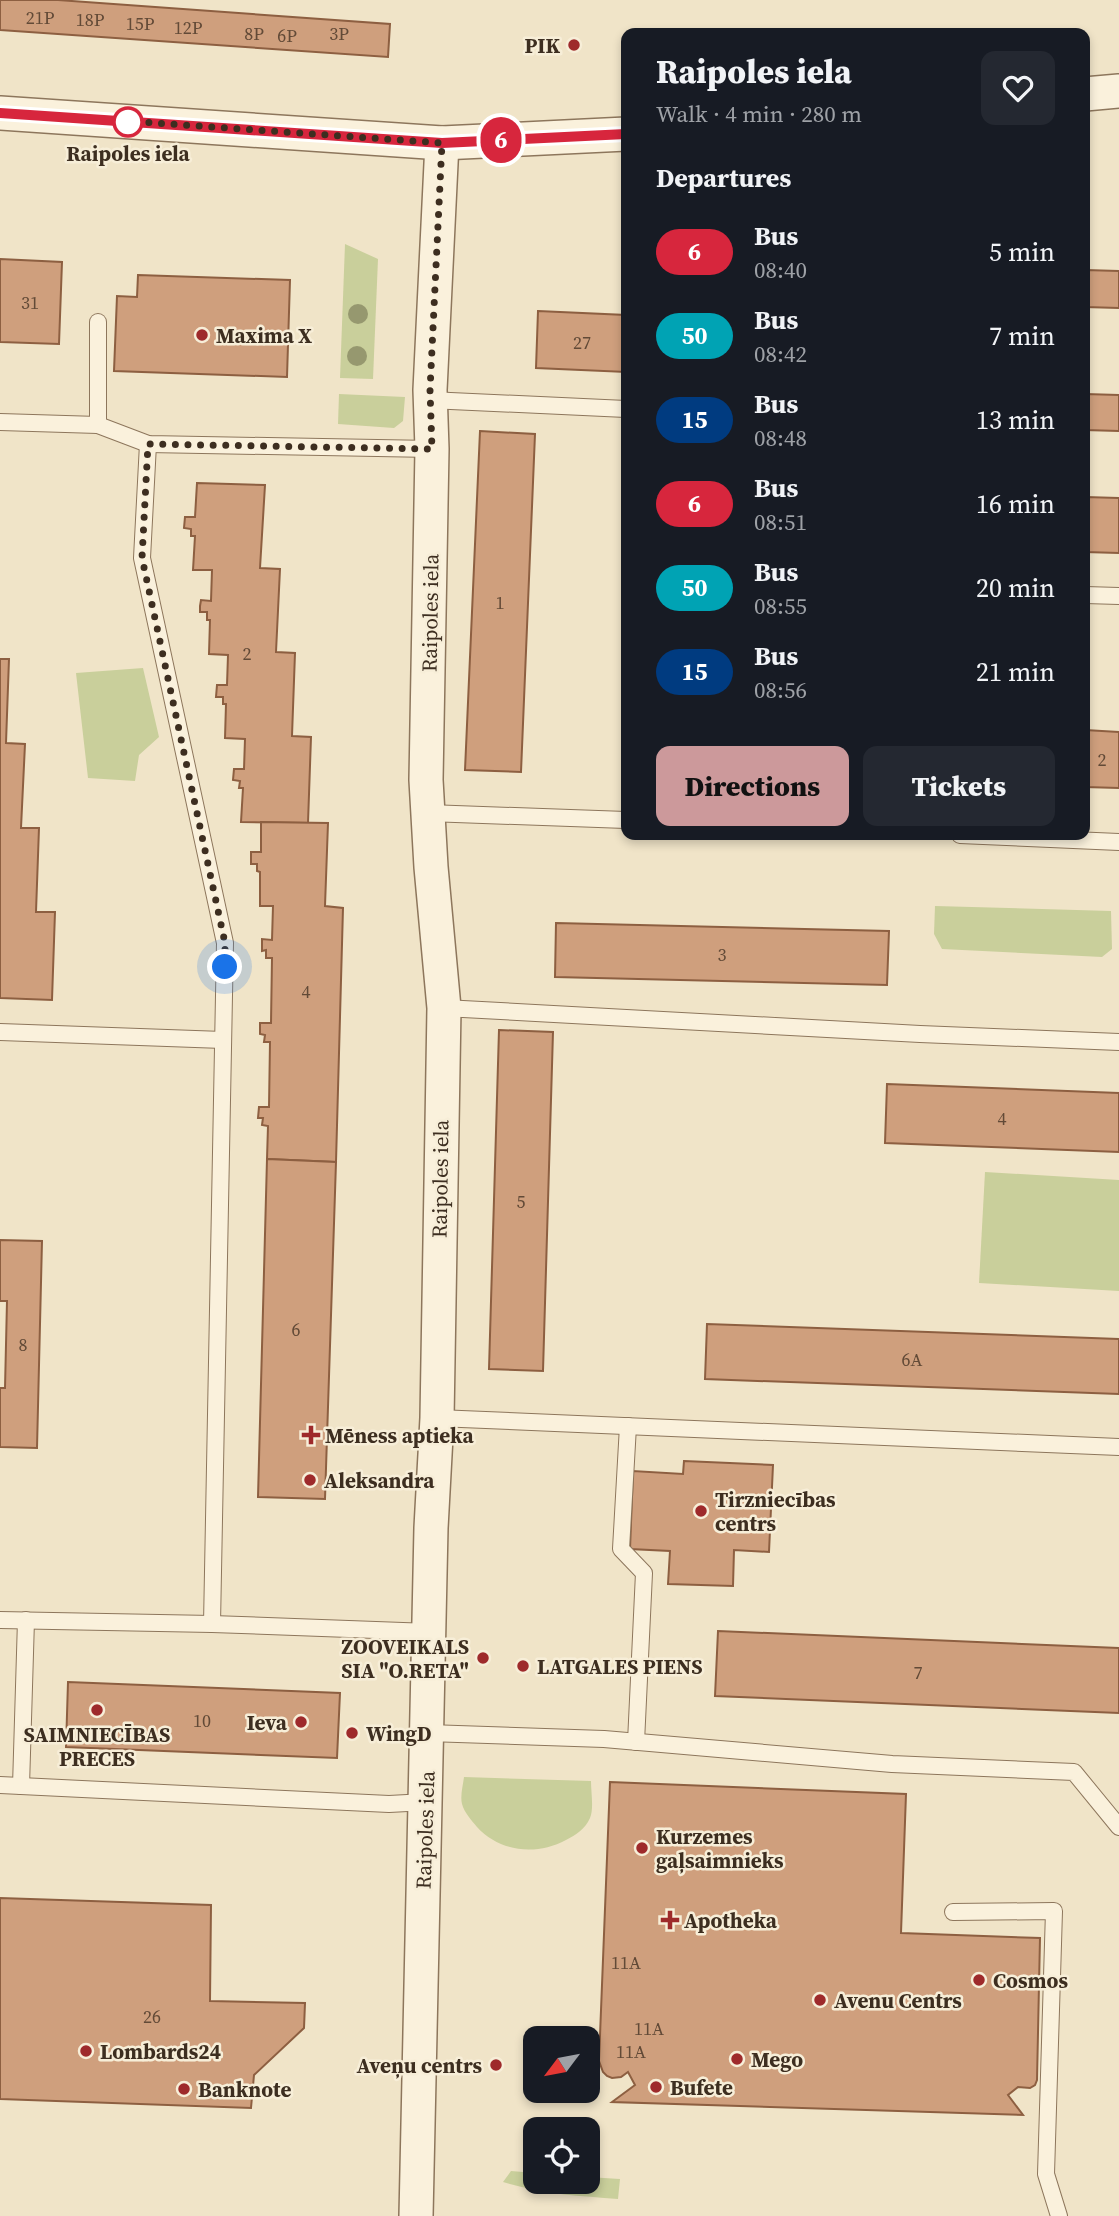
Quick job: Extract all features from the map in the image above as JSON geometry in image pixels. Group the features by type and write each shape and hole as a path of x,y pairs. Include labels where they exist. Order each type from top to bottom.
{"street":[{"path":"1090,94 1119,91"},
{"path":"0,113 442,143 621,134"},
{"name":"Raipoles iela","path":"416,2216 444,1008 426,780 432,449 429,400 442,143"}],"lane":[{"path":"98,322 98,425"},
{"path":"429,400 621,409"},
{"path":"0,422 98,425 148,444 432,449"},
{"path":"148,444 142,558 225,943 212,1624"},
{"path":"1090,595 1119,596"},
{"path":"428,813 621,820"},
{"path":"1074,840 1119,842"},
{"path":"444,1008 1119,1042"},
{"path":"0,1031 223,1040"},
{"path":"436,1418 1119,1447"},
{"path":"628,1426 621,1549 644,1573 636,1742"},
{"path":"0,1619 430,1632"},
{"path":"20,1786 26,1620"},
{"path":"428,1733 636,1742 892,1764 1074,1772 1119,1827"},
{"path":"0,1785 389,1804 426,1802"},
{"path":"953,1912 1054,1911 1046,2174 1059,2216"}],"green space":[{"path":"345,244 378,259 373,379 340,378"},
{"path":"339,394 405,397 403,421 394,428 338,424"},
{"path":"143,668 159,737 139,755 135,781 88,778 76,673"},
{"path":"935,906 1111,911 1112,949 1102,957 942,949 934,934"},
{"path":"985,1172 1119,1180 1119,1291 979,1283"},
{"path":"464,1777 591,1781 591,1814 580,1831 555,1845 531,1850 507,1846 486,1835 466,1813 461,1801"},
{"path":"511,2171 523,2172 523,2187 503,2182"},
{"path":"600,2178 620,2179 618,2199 565,2194 600,2194"}],"building":[{"path":"0,0 58,0 390,24 388,57 0,30"},
{"path":"0,259 62,262 59,344 0,342"},
{"path":"1090,270 1119,271 1119,308 1090,307"},
{"name":"Maxima X","path":"138,275 290,280 287,377 114,371 117,296 137,297"},
{"path":"538,311 621,315 621,372 536,368"},
{"path":"1090,394 1119,395 1119,431 1090,430"},
{"path":"480,431 535,434 521,772 465,770"},
{"path":"197,483 265,485 260,568 280,569 276,652 295,653 292,736 311,737 308,823 241,822 243,788 239,788 240,781 233,780 234,769 244,769 245,739 225,738 226,704 223,704 223,697 216,697 217,685 227,685 228,655 209,654 210,620 207,620 207,612 200,612 201,600 211,601 212,570 193,570 195,536 191,536 191,529 184,528 185,517 195,517"},
{"path":"1090,497 1119,498 1119,553 1090,552"},
{"path":"0,659 9,659 6,743 25,744 21,828 39,828 36,912 55,912 52,1000 0,998"},
{"path":"1090,730 1119,732 1119,788 1090,787"},
{"path":"261,822 328,823 325,906 343,908 336,1162 267,1159 268,1126 262,1125 263,1118 258,1118 259,1107 269,1107 270,1042 264,1042 265,1035 260,1034 260,1023 271,1023 272,958 266,958 266,950 262,951 262,939 272,940 273,906 260,906 260,872 257,871 257,864 251,864 251,852 261,852"},
{"path":"556,923 889,931 887,985 555,977"},
{"path":"499,1030 553,1032 543,1371 489,1369"},
{"path":"887,1084 1119,1093 1119,1152 885,1143"},
{"path":"267,1159 336,1162 325,1499 258,1497"},
{"path":"0,1240 42,1241 37,1448 0,1447 0,1388 5,1388 7,1301 0,1301"},
{"path":"707,1324 1119,1339 1119,1394 705,1379"},
{"name":"Tirzniecības centrs","path":"684,1461 773,1465 769,1552 734,1550 733,1586 668,1584 670,1551 630,1549 633,1471 683,1474"},
{"path":"718,1631 1119,1648 1119,1713 715,1696"},
{"path":"68,1682 340,1693 337,1758 66,1747"},
{"name":"Avenu Centrs","path":"610,1782 906,1794 901,1933 1040,1938 1037,2080 1030,2088 1018,2087 1008,2095 1023,2115 612,2102 635,2085 628,2072 621,2077 612,2078 603,2072 600,2064"},
{"path":"0,1898 211,1905 210,2001 305,2003 304,2028 254,2075 251,2108 0,2099"}],"bus line":[{"name":"6","path":"0,113 442,143 621,134"}],"place":[{"name":"PIK","path":"574,45"},
{"name":"Raipoles iela","path":"128,122"},
{"name":"Maxima X","path":"202,335"},
{"name":"Mēness aptieka","path":"311,1435"},
{"name":"Aleksandra","path":"310,1480"},
{"name":"Tirzniecības centrs","path":"701,1511"},
{"name":"ZOOVEIKALS SIA \"O.RETA\"","path":"483,1658"},
{"name":"LATGALES PIENS","path":"523,1666"},
{"name":"SAIMNIECĪBAS PRECES","path":"97,1710"},
{"name":"Ieva","path":"301,1722"},
{"name":"WingD","path":"352,1733"},
{"name":"Kurzemes gaļsaimnieks","path":"642,1848"},
{"name":"Apotheka","path":"670,1920"},
{"name":"Cosmos","path":"979,1980"},
{"name":"Avenu Centrs","path":"820,2000"},
{"name":"Lombards24","path":"86,2051"},
{"name":"Mego","path":"737,2059"},
{"name":"Aveņu centrs","path":"496,2065"},
{"name":"Bufete","path":"656,2087"},
{"name":"Banknote","path":"184,2089"}],"route":[{"path":"128,122 126,121 442,143 429,400 432,449 148,444 142,558 225,943 225,967"}]}
